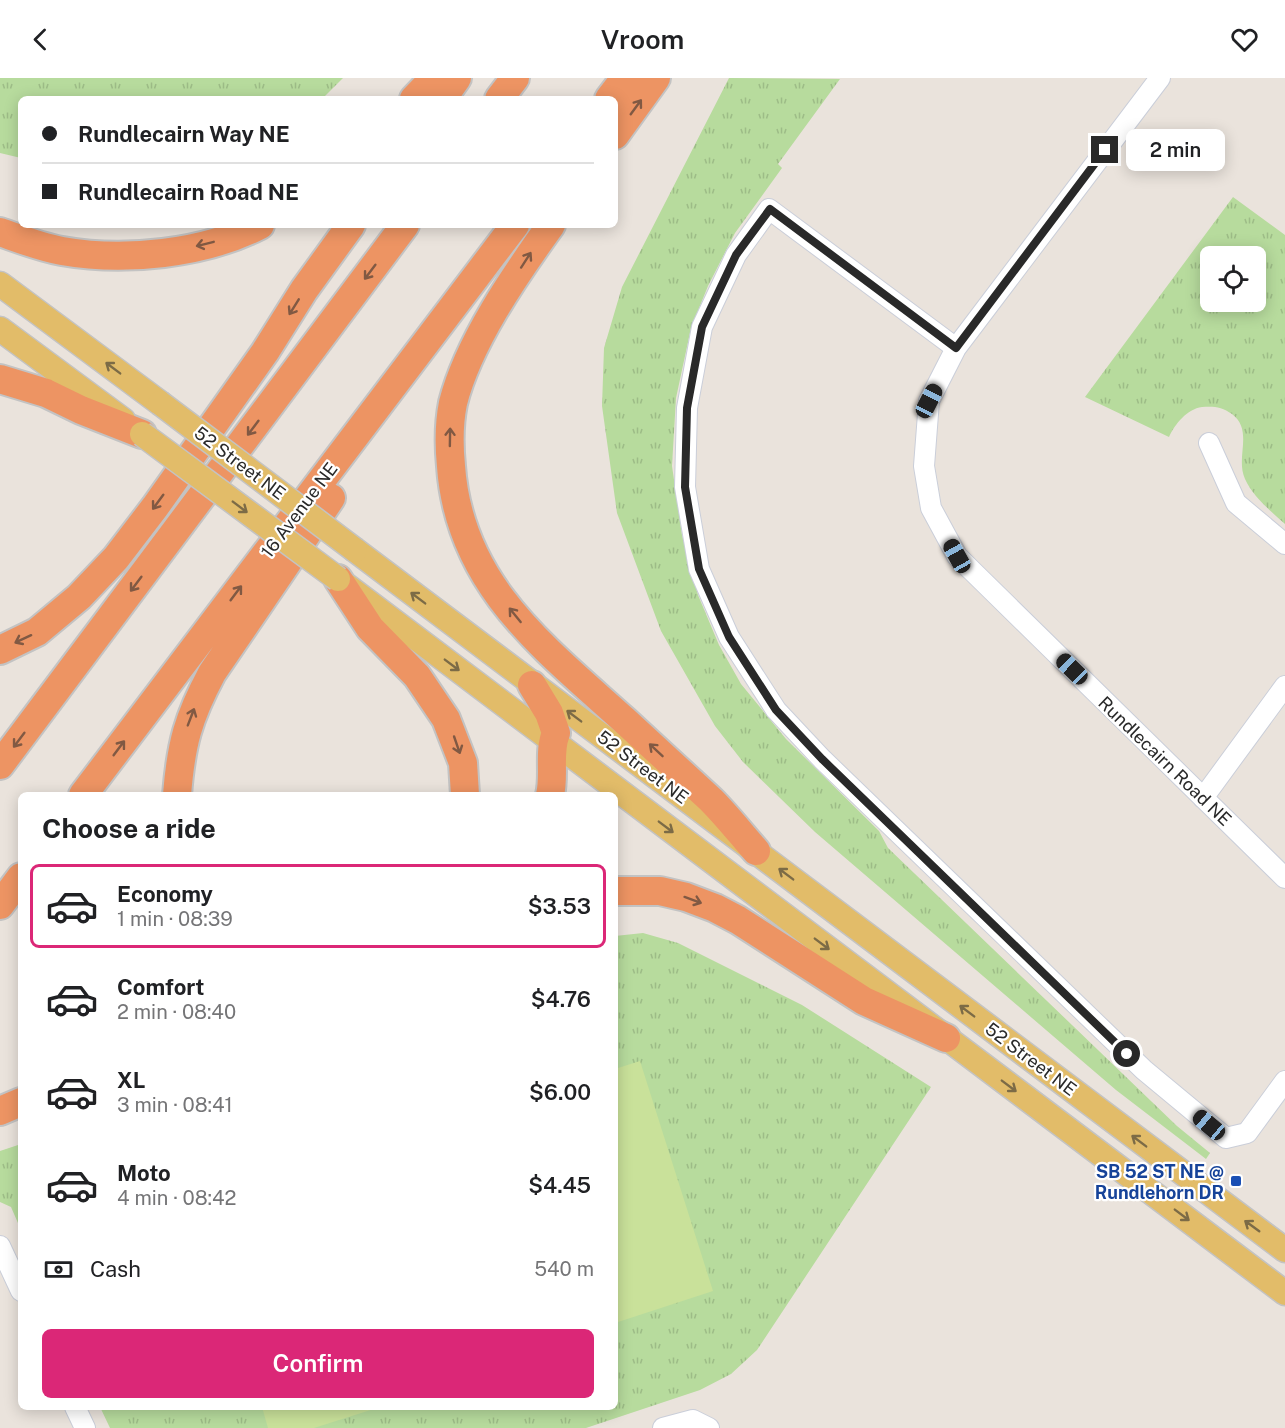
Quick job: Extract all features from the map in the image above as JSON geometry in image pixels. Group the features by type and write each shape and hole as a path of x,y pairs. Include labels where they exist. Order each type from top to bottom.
{"highway":[{"path":"417,96 434,78"},
{"path":"444,96 458,78"},
{"path":"501,96 515,78"},
{"path":"611,96 625,78"},
{"path":"618,131 656,78"},
{"path":"0,232 62,251 98,254 156,254 222,240 252,228"},
{"path":"0,650 37,633 79,597 116,558 266,352 304,290 349,228"},
{"path":"0,765 403,228"},
{"path":"177,792 182,750 188,725 212,673 514,228"},
{"name":"16 Avenue NE","path":"85,792 514,228"},
{"path":"549,228 504,294 478,340 453,404 450,461 452,488 458,516 481,569 497,593 537,642 712,802 756,851"},
{"path":"0,380 46,393 81,410 142,434"},
{"path":"338,579 370,628 417,676 446,719 463,763 465,792"},
{"path":"532,685 549,713 556,733 552,741 553,782 551,792"},
{"path":"0,905 18,882"},
{"path":"618,891 660,891 686,897 715,908 738,920 864,1001 946,1038"},
{"path":"0,1111 18,1103"}],"main road":[{"name":"52 Street NE","path":"0,284 1285,1250"},
{"name":"52 Street NE","path":"0,328 338,579 1285,1293"}],"street":[{"name":"Rundlecairn Road NE","path":"1160,78 956,348 929,401 924,466 931,508 957,556 1285,878"},
{"path":"956,348 770,209 736,255 702,327 687,408 685,487 699,569 729,637 776,710 822,759 1144,1070 1226,1138 1246,1132 1285,1081"},
{"path":"1209,443 1236,502 1285,544"},
{"path":"1203,798 1285,686"},
{"path":"0,1246 18,1285"},
{"path":"76,1410 85,1428"},
{"path":"663,1428 693,1420 709,1428"}],"green space":[{"path":"0,78 343,78 325,96 18,96 18,157 0,153"},
{"path":"729,78 840,79 778,164 782,168 735,233 708,286 691,328 676,398 672,466 682,535 698,595 719,645 741,684 786,739 879,831 888,848 1177,1126 1210,1153 1206,1159 1116,1090 815,832 743,762 715,726 661,631 617,513 602,406 604,348 622,287"},
{"path":"1233,197 1285,235 1285,524 1257,498 1248,486 1242,471 1242,428 1232,414 1221,408 1197,408 1182,418 1169,437 1085,397"},
{"path":"643,933 678,943 802,1005 931,1087 757,1350 731,1374 700,1390 586,1428 110,1428 101,1410 618,1410 618,936"},
{"path":"640,1061 713,1291 618,1322 618,1068"},
{"path":"18,1145 18,1223 11,1207 0,1202 0,1151"},
{"path":"263,1410 371,1410 314,1428 268,1428"}],"place":[{"name":"SB 52 ST NE @ Rundlehorn DR","path":"1236,1181"}],"route":[{"path":"1105,150 956,348 770,209 736,255 702,327 687,408 685,487 699,569 729,637 776,710 822,759 1127,1054"}]}
